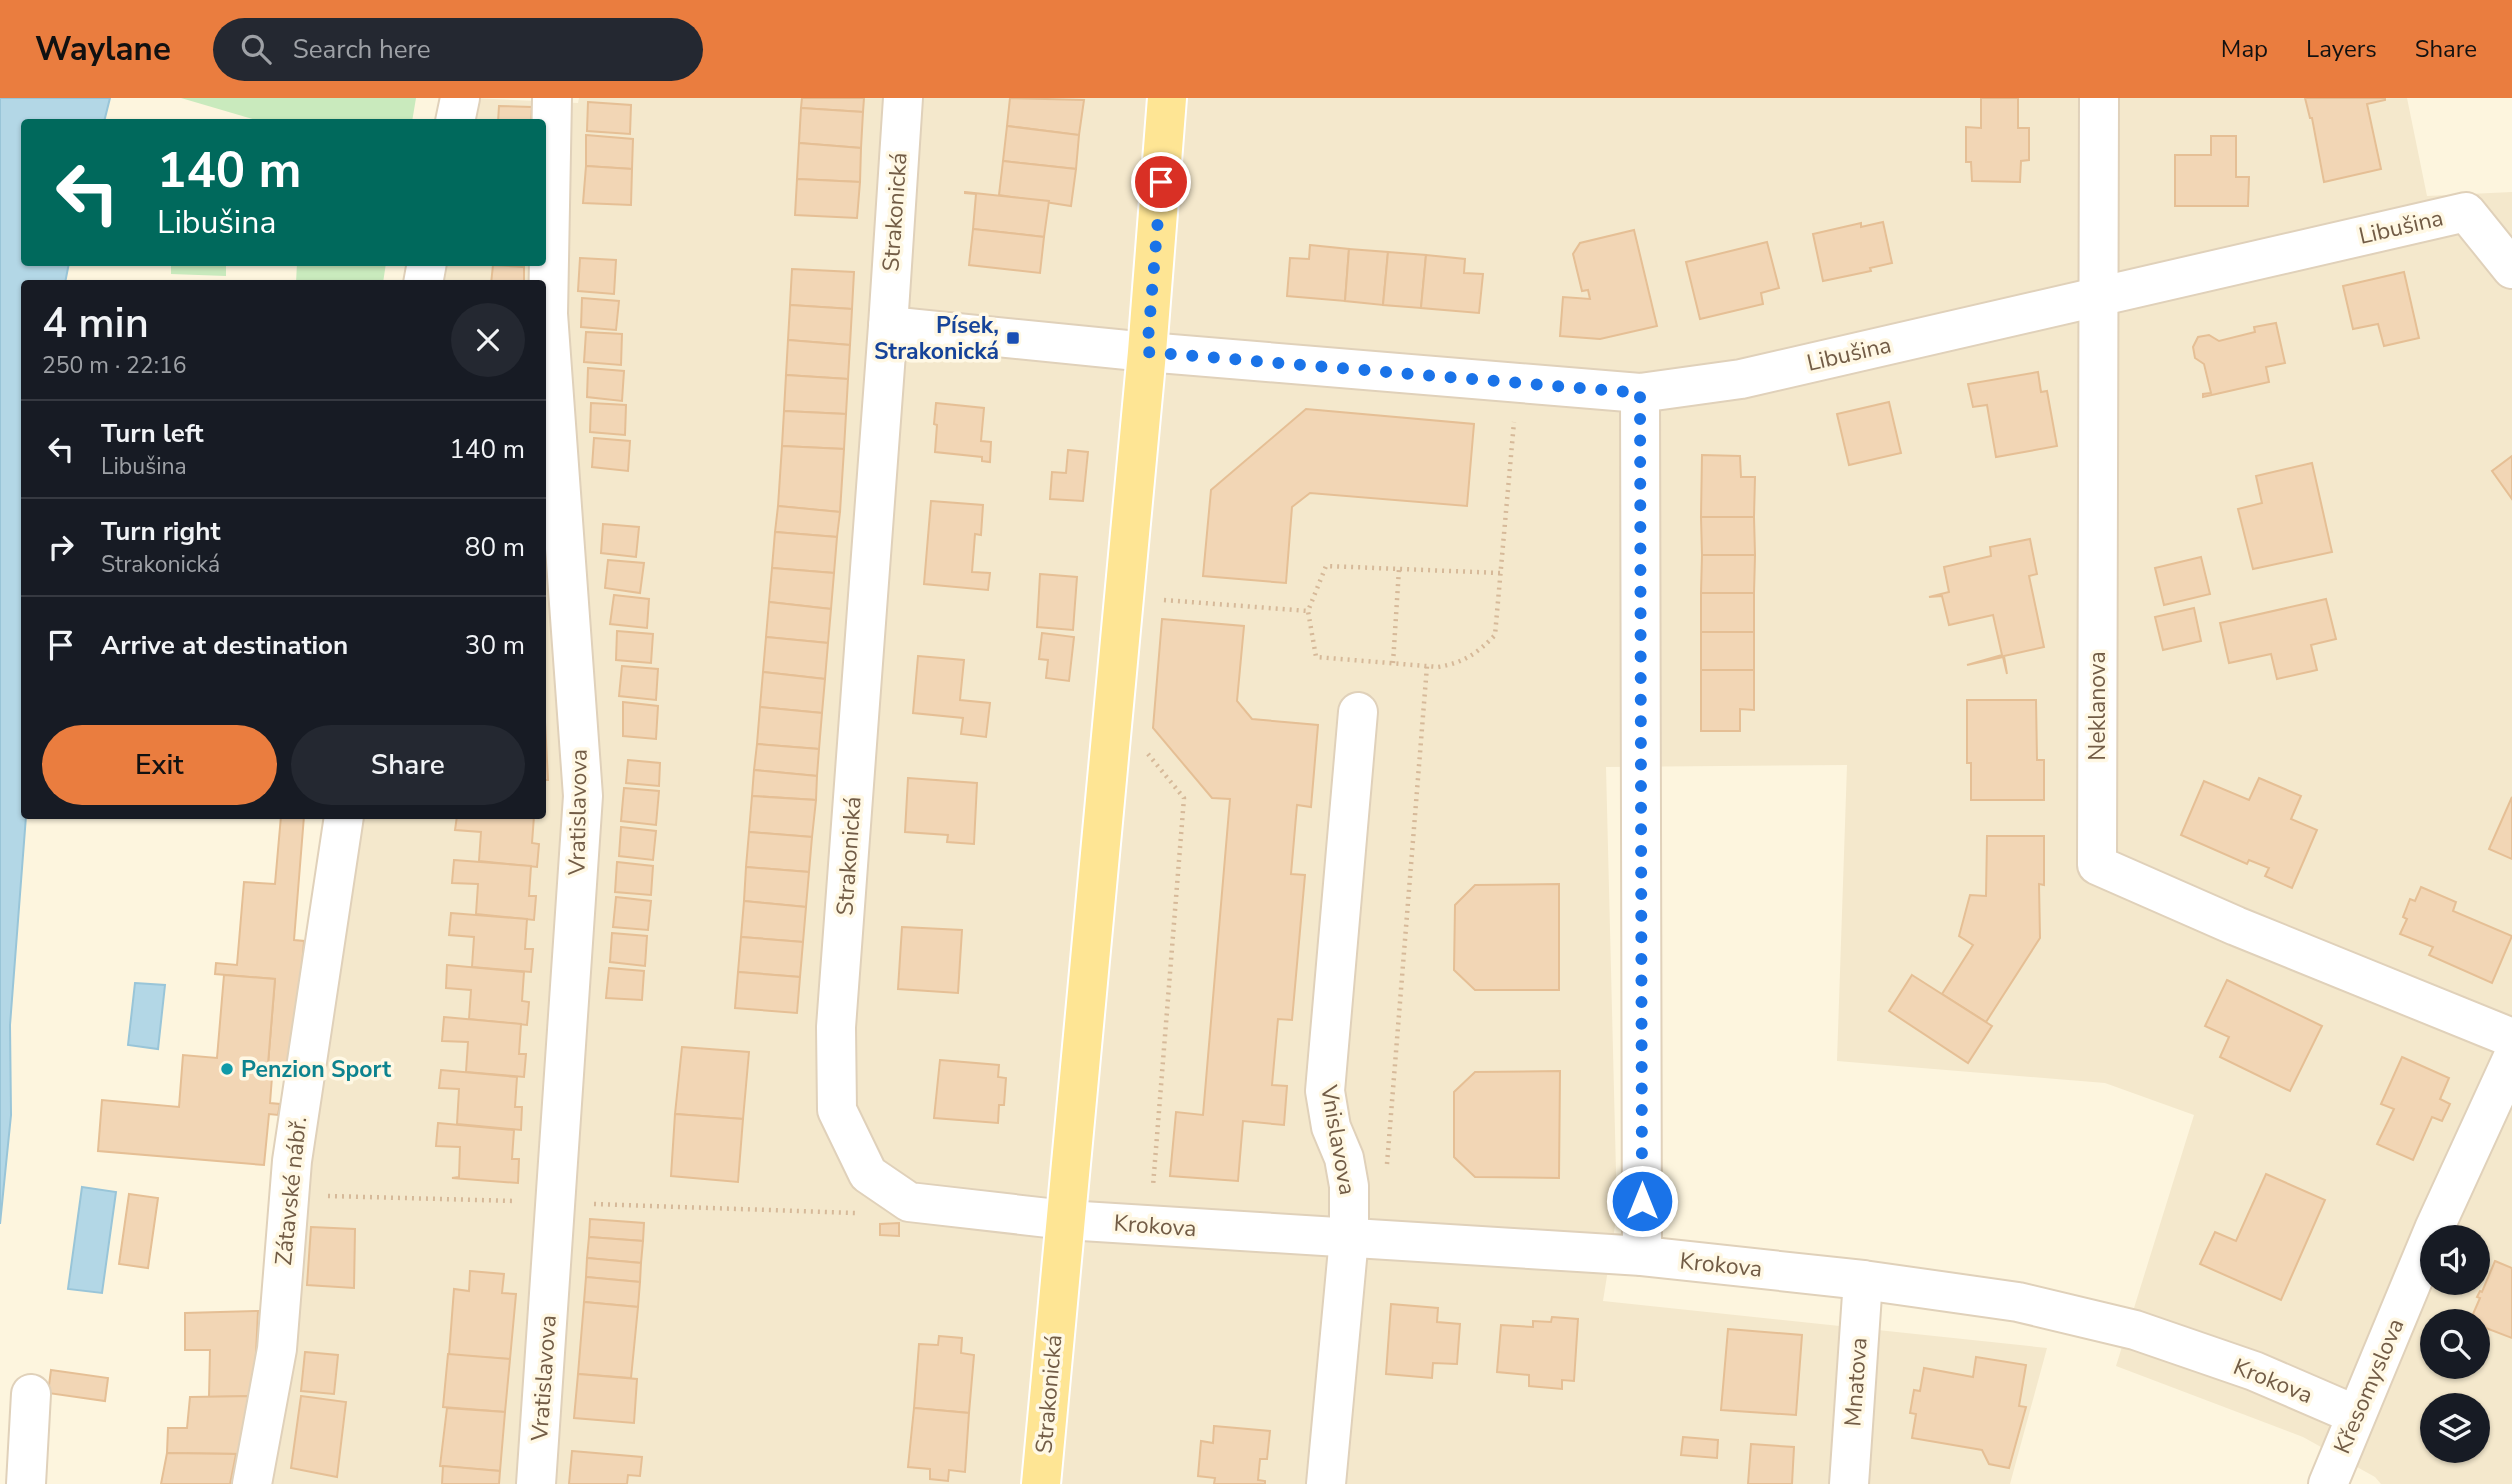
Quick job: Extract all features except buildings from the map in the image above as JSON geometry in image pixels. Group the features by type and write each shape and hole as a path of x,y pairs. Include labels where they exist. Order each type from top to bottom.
{"main road":[{"name":"Strakonická","path":"1041,1484 1147,352 1167,98"}],"street":[{"path":"456,119 460,98"},
{"name":"Vratislavova","path":"537,1484 583,796 548,314 552,98"},
{"name":"Strakonická","path":"903,98 836,1041 837,1110 868,1174 909,1202 1066,1220"},
{"name":"Neklanova","path":"2099,98 2097,865 2236,926 2512,1038"},
{"name":"Libušina","path":"1147,352 1640,393 1741,379 2466,212 2512,269"},
{"path":"888,326 1147,352"},
{"path":"1640,393 1642,1256"},
{"name":"Vnislavova","path":"1326,1484 1349,1238 1349,1186 1344,1157 1331,1127 1325,1091 1358,712"},
{"name":"Zátavské nábř.","path":"252,1484 276,1349 292,1161 344,819"},
{"name":"Křesomyslova","path":"2328,1484 2434,1229 2512,1059"},
{"name":"Krokova","path":"1066,1220 1642,1256 1863,1280 2018,1302 2134,1330 2254,1371 2356,1415"},
{"name":"Mnatova","path":"1849,1484 1863,1280"},
{"path":"26,1484 31,1394"}],"path":[{"path":"1500,573 1326,566 1308,611 1316,657 1427,666 1458,664 1478,653 1495,635 1517,383"},
{"path":"1393,663 1399,569"},
{"path":"1157,599 1308,611"},
{"path":"1387,1172 1427,666"},
{"path":"1146,744 1147,752 1184,798 1149,1226"},
{"path":"289,1195 852,1214 896,1192"}],"shaded area":[{"path":"471,98 578,103 579,98 2407,98 2427,196 2512,192 2512,1484 2381,1484 2375,1477 2303,1437 2116,1366 2194,1115 2105,1083 1837,1061 1847,765 1606,767 1617,1213 1603,1301 2047,1348 2010,1484 270,1484 303,1187 364,819 546,819 546,280 436,280 439,266 546,266 546,119 467,119"}],"green space":[{"path":"181,98 416,98 412,119 253,119"},
{"path":"171,266 226,266 226,276 171,274"},
{"path":"297,266 386,266 383,280 296,280"}],"water":[{"path":"0,98 110,98 105,119 21,119 21,266 68,266 66,280 21,280 21,819 26,819 10,1025 11,1115 0,1224"},
{"path":"135,983 165,985 158,1049 128,1045"},
{"path":"82,1187 116,1192 102,1293 68,1289"}],"place":[{"name":"Písek, Strakonická","path":"1013,338"},
{"name":"Penzion Sport","path":"227,1069"}],"route":[{"path":"1161,182 1147,352 1640,393 1642,1201"}]}
